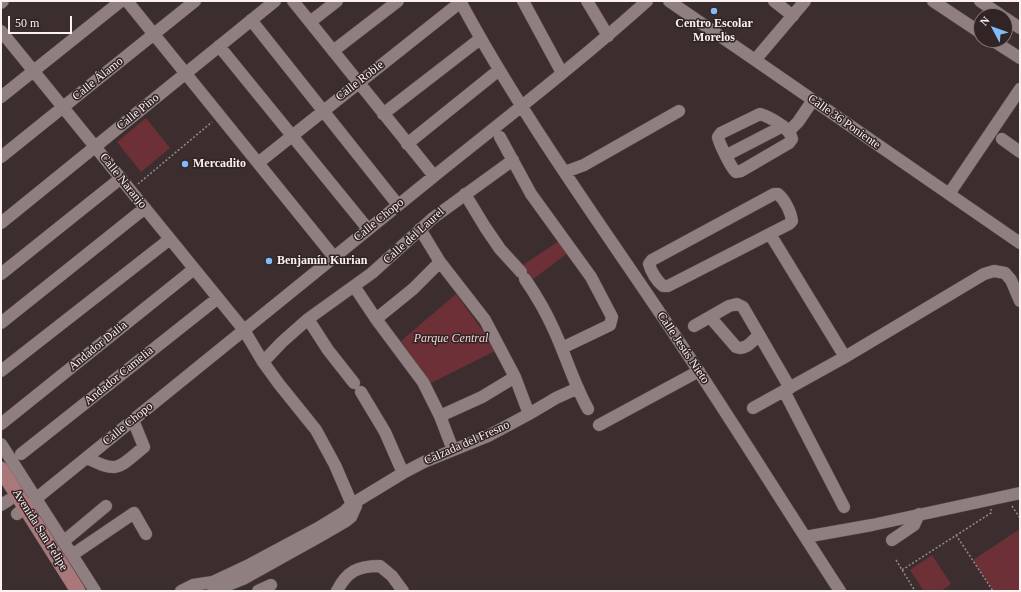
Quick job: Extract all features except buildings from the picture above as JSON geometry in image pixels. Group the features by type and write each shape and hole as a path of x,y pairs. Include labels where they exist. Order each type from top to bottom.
{"main road":[{"name":"Avenida San Felipe","path":"1,469 76,586"},
{"name":"Avenida San Felipe","path":"1,488 5,503 26,506"}],"street":[{"path":"1,97 121,1"},
{"path":"127,1 334,257"},
{"name":"Calle Álamo","path":"1,157 195,1"},
{"name":"Calle Pino","path":"1,223 275,1"},
{"path":"293,1 434,176"},
{"path":"310,22 337,1"},
{"path":"333,51 398,1"},
{"name":"Calle Jesús Nieto","path":"461,1 480,39 522,107 699,371 840,591"},
{"name":"Calle Roble","path":"258,163 461,1"},
{"path":"523,1 562,73"},
{"path":"586,1 608,36"},
{"name":"Calle Chopo","path":"26,506 368,229 522,107 608,36 647,1"},
{"name":"Calle 36 Poniente","path":"668,1 1020,243"},
{"path":"774,1 792,16"},
{"path":"755,60 805,1"},
{"path":"933,1 973,28"},
{"path":"980,1 990,8"},
{"path":"251,20 398,205"},
{"name":"Calle Naranjo","path":"1,31 244,330"},
{"path":"383,114 480,39"},
{"path":"219,46 368,229"},
{"path":"1004,48 1020,58"},
{"path":"408,144 499,70"},
{"path":"949,194 1020,89"},
{"path":"727,155 786,129 798,122 812,100"},
{"path":"565,172 584,165 679,111"},
{"path":"757,115 763,115 786,129 791,134 792,139 789,143 741,171 736,172 732,168 718,137 721,133 757,115"},
{"path":"500,137 531,194 591,277 612,317 610,325 562,348"},
{"path":"1002,139 1020,152"},
{"name":"Calle del Laurel","path":"264,362 282,342 308,319 390,258 433,218 512,160"},
{"path":"1,274 121,178"},
{"path":"465,194 485,227 500,248 523,275 542,306 588,409"},
{"path":"774,194 778,194 782,197 792,216 792,221 770,234 668,286 660,284 650,269 649,264 652,260 774,194"},
{"path":"1,323 145,208"},
{"path":"420,229 440,262 485,320 515,377 529,414"},
{"path":"770,234 845,357"},
{"path":"1,371 170,239"},
{"path":"376,319 413,289 440,262"},
{"name":"Andador Dalia","path":"1,424 194,269"},
{"path":"753,408 845,357 984,274 994,271 1005,273 1011,280 1020,301"},
{"path":"354,286 376,319 423,382 440,416 453,450"},
{"name":"Andador Camelia","path":"21,454 218,298"},
{"path":"694,326 730,306 737,304 743,307 787,389 844,507"},
{"path":"710,317 736,347 740,349 745,348 759,335"},
{"path":"308,319 328,350 357,388 385,432 403,473"},
{"path":"244,330 279,384 316,430 355,505"},
{"path":"599,425 699,371"},
{"path":"440,416 482,397 515,377"},
{"name":"Calzada del Fresno","path":"181,591 213,582 247,566 318,528 403,473 424,462 488,436 556,398 578,388"},
{"path":"87,458 110,468 120,467 144,447 133,420"},
{"path":"1,444 26,506"},
{"path":"805,537 872,525 1020,493"},
{"name":"Calzada del Fresno","path":"213,591 243,579 297,550 346,521 351,516 355,505"},
{"name":"Avenida San Felipe","path":"26,506 64,541 72,555 76,586 95,591"},
{"path":"64,541 106,506"},
{"path":"72,555 134,513 146,534"},
{"path":"892,540 914,525 919,514"},
{"path":"337,591 341,583 352,572 367,566 380,566 392,576 403,591"},
{"path":"258,591 271,585"}],"path":[{"path":"130,190 220,115"},
{"path":"1005,496 1020,518"},
{"path":"902,570 991,512 992,499"},
{"path":"956,535 993,591"},
{"path":"896,560 915,591"}],"green space":[{"path":"146,118 170,148 141,172 117,142"},
{"path":"559,241 568,253 533,279 523,265"},
{"name":"Parque Central","path":"456,294 497,350 431,383 401,341"},
{"path":"1020,529 1020,591 994,591 973,560"},
{"path":"932,555 951,584 941,591 924,591 910,570"}],"place":[{"name":"Centro Escolar Morelos","path":"714,11"},
{"name":"Mercadito","path":"185,164"},
{"name":"Benjamín Kurian","path":"269,261"}]}
